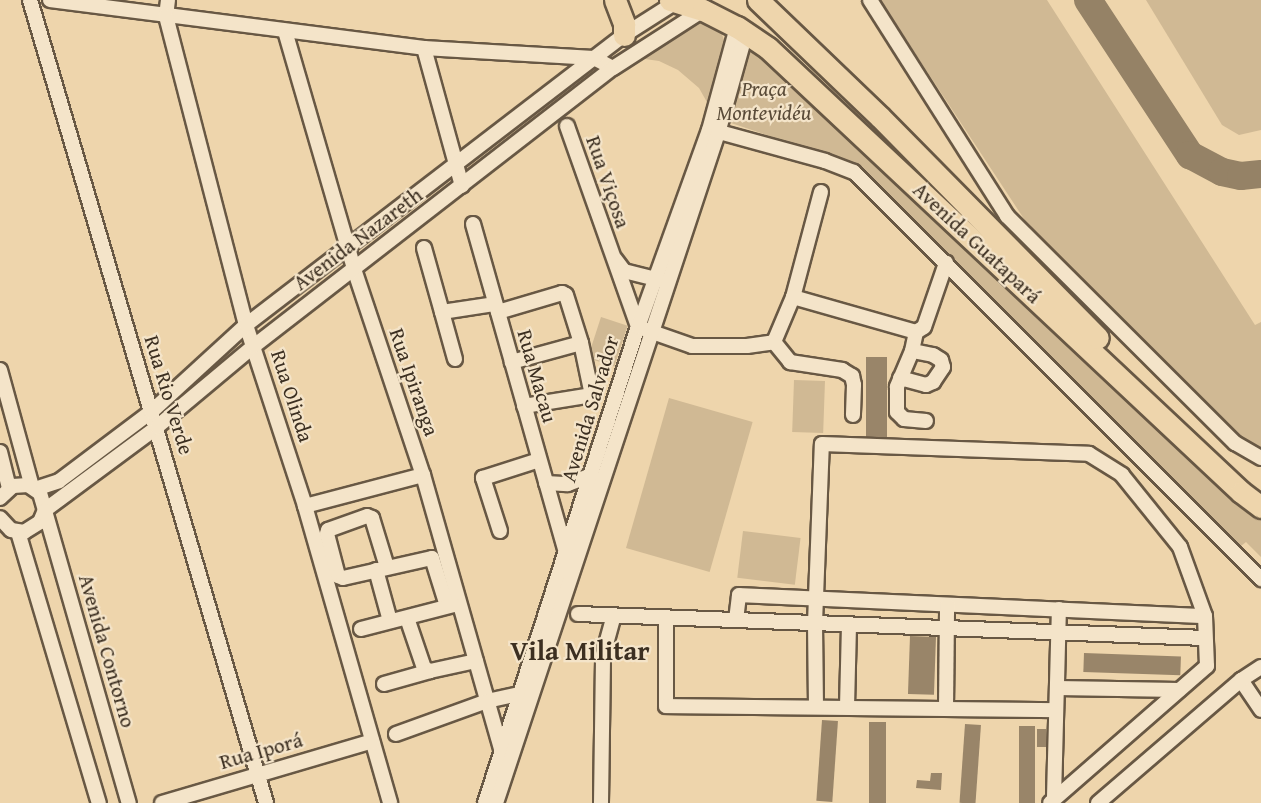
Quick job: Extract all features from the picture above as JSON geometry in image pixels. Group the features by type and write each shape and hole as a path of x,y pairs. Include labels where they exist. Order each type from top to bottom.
{"highway":[{"path":"615,0 624,24 624,35"},
{"name":"Avenida Guatapará","path":"675,0 703,10 742,30 775,54 1240,492 1261,507"},
{"name":"Avenida Guatapará","path":"758,0 880,117 1083,323 1222,458 1261,490"},
{"path":"861,134 880,117"}],"street":[{"name":"Rua Rio Verde","path":"30,0 266,803"},
{"path":"50,0 424,48 594,58 613,68"},
{"name":"Rua Olinda","path":"168,0 166,16 246,325 305,506 390,803"},
{"name":"Avenida Nazareth","path":"4,493 18,485 34,488 59,481 151,412 246,325 551,90 675,0"},
{"path":"870,0 1007,216 1235,443 1261,458"},
{"name":"Avenida Nazareth","path":"6,526 36,527 45,510 157,427 254,346 613,68 703,10"},
{"name":"Avenida Salvador","path":"496,803 566,556 638,327 661,280 714,131 742,30"},
{"name":"Rua Ipiranga","path":"285,31 354,269 423,475 453,605 476,661 501,748"},
{"path":"424,48 462,186"},
{"path":"551,90 561,110"},
{"name":"Rua Viçosa","path":"567,126 638,327"},
{"name":"Avenida Guatapará","path":"714,131 825,161 854,172 1261,579"},
{"path":"774,342 793,297 821,192"},
{"name":"Rua Macau","path":"473,224 572,574"},
{"path":"424,248 455,358"},
{"name":"Rua Viçosa","path":"610,253 624,271 661,280"},
{"path":"926,421 900,416 897,412 897,387 912,351 916,333 924,327 946,263"},
{"name":"Avenida Salvador","path":"485,803 501,748 527,692 572,574 653,332 661,280"},
{"path":"442,312 496,308 566,295 581,343 592,395 524,406"},
{"path":"793,297 916,333"},
{"path":"638,327 692,346 774,342"},
{"path":"774,342 790,362 842,370 852,376 853,415"},
{"path":"512,362 581,343"},
{"path":"900,378 926,385 933,382 943,367 941,360 912,351"},
{"path":"0,370 34,488"},
{"path":"816,706 815,623 822,444 1089,454 1122,475 1180,547 1205,616 1208,666 1052,800"},
{"path":"0,452 4,493"},
{"path":"500,531 483,478 539,460"},
{"path":"305,506 423,475"},
{"path":"546,483 568,484 592,475"},
{"name":"Avenida Contorno","path":"34,488 43,498 129,803"},
{"path":"361,629 453,605 432,558 382,568 343,578 338,576 327,534 328,530 367,516 372,518 382,568 390,621"},
{"path":"6,526 99,803"},
{"path":"736,620 739,595 1205,616"},
{"path":"946,708 947,604"},
{"path":"1052,800 1059,609"},
{"path":"578,614 1205,638"},
{"path":"601,803 603,655 614,615"},
{"path":"666,617 666,706 1056,710"},
{"path":"407,618 424,668 430,671"},
{"path":"847,707 849,625"},
{"path":"384,684 476,661"},
{"path":"1098,803 1241,680 1261,667"},
{"path":"1241,680 1261,710"},
{"path":"1057,688 1179,690"},
{"path":"396,734 487,701 527,692"},
{"name":"Rua Iporá","path":"162,803 372,741"}],"green space":[{"path":"880,0 1047,0 1255,325 1261,322 1261,449 1237,436 1026,222"},
{"path":"1146,0 1261,0 1261,130 1239,135 1222,125"},
{"path":"699,18 720,29 726,45 708,104 699,88 678,70 659,61 638,58"},
{"name":"Praça Montevidéu","path":"749,47 754,48 1161,434 1261,516 1261,557 1246,542 1241,546 859,166 731,123 728,116"},
{"path":"601,317 628,326 614,367 588,358"},
{"path":"794,380 825,381 823,433 792,432"},
{"path":"669,398 753,422 710,572 626,548"},
{"path":"743,531 801,538 795,585 737,578"}],"building":[{"path":"866,357 887,357 887,437 866,437"},
{"path":"910,636 936,637 934,695 908,694"},
{"path":"1084,653 1181,656 1180,675 1083,672"},
{"path":"822,720 838,721 832,802 816,801"},
{"path":"869,722 886,722 886,803 869,803"},
{"path":"965,724 981,725 976,803 959,803"},
{"path":"1019,726 1035,726 1035,803 1019,803"},
{"path":"1037,729 1046,729 1046,747 1037,747"},
{"path":"931,773 942,773 941,790 916,788 917,780 930,781"}],"taxiway":[{"path":"1088,0 1190,155 1222,172 1241,176 1261,174"}],"district":[{"name":"Vila Militar","path":"580,651"}]}
